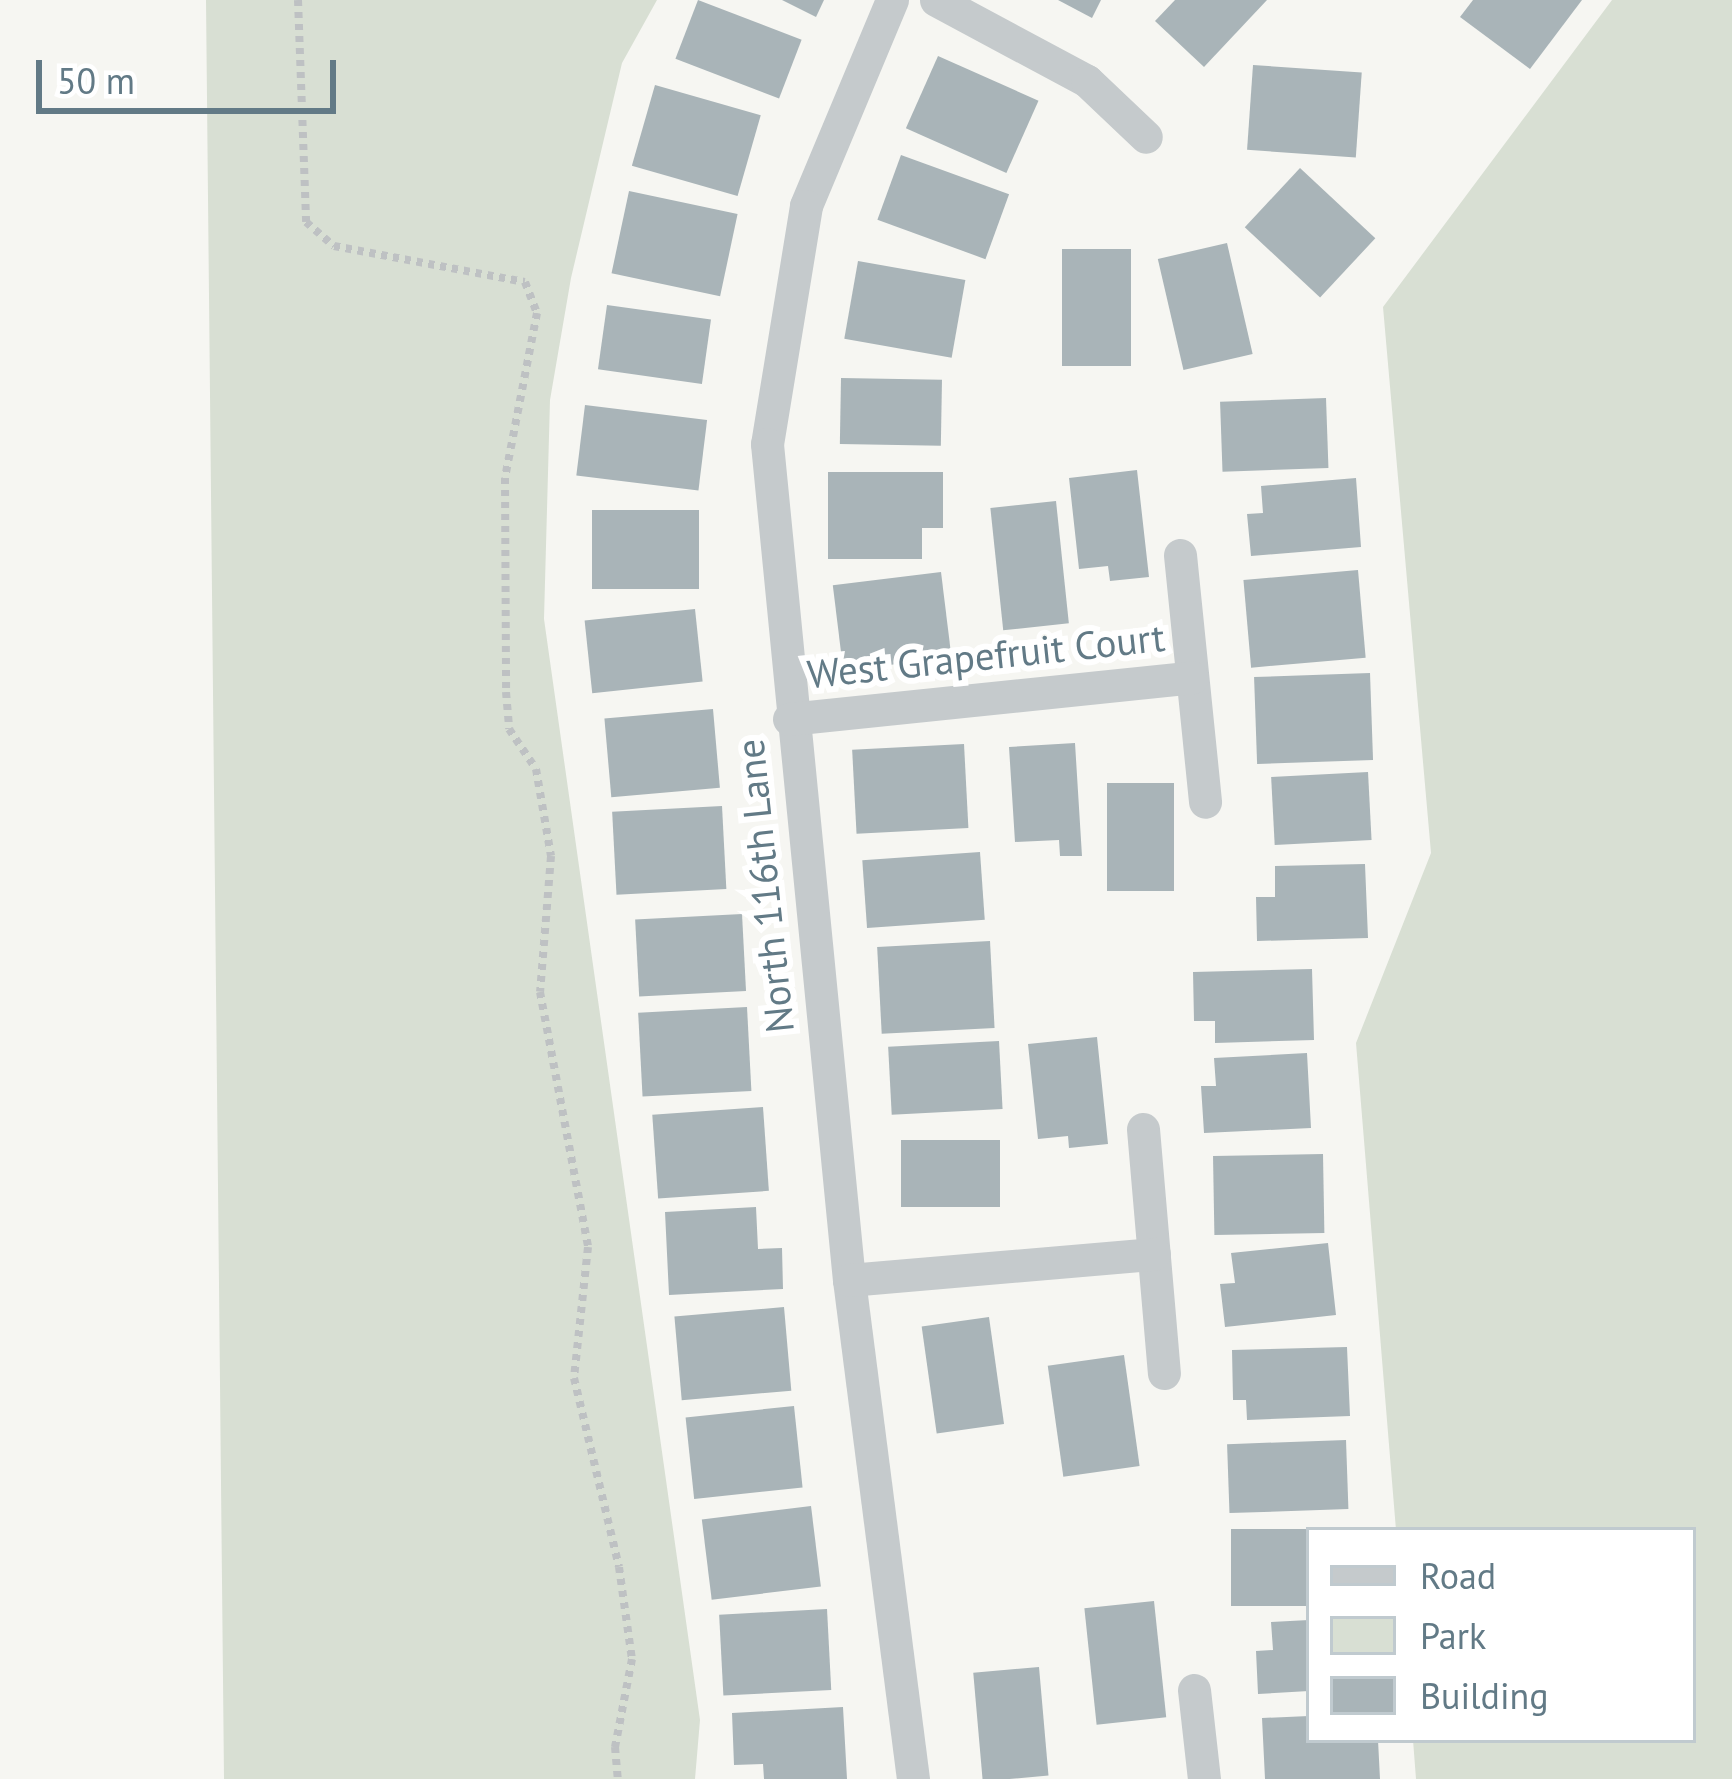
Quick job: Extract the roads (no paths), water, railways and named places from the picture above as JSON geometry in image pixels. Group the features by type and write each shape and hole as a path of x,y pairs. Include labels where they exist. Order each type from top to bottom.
{"street":[{"name":"North 116th Lane","path":"892,0 806,206 767,444 789,719 849,1280 913,1779"},
{"path":"936,0 1087,81 1146,137"},
{"path":"1180,555 1204,802"},
{"name":"West Grapefruit Court","path":"789,719 1192,676"},
{"path":"1143,1129 1164,1373"},
{"path":"849,1280 1154,1254"},
{"path":"1194,1690 1204,1779"}]}
